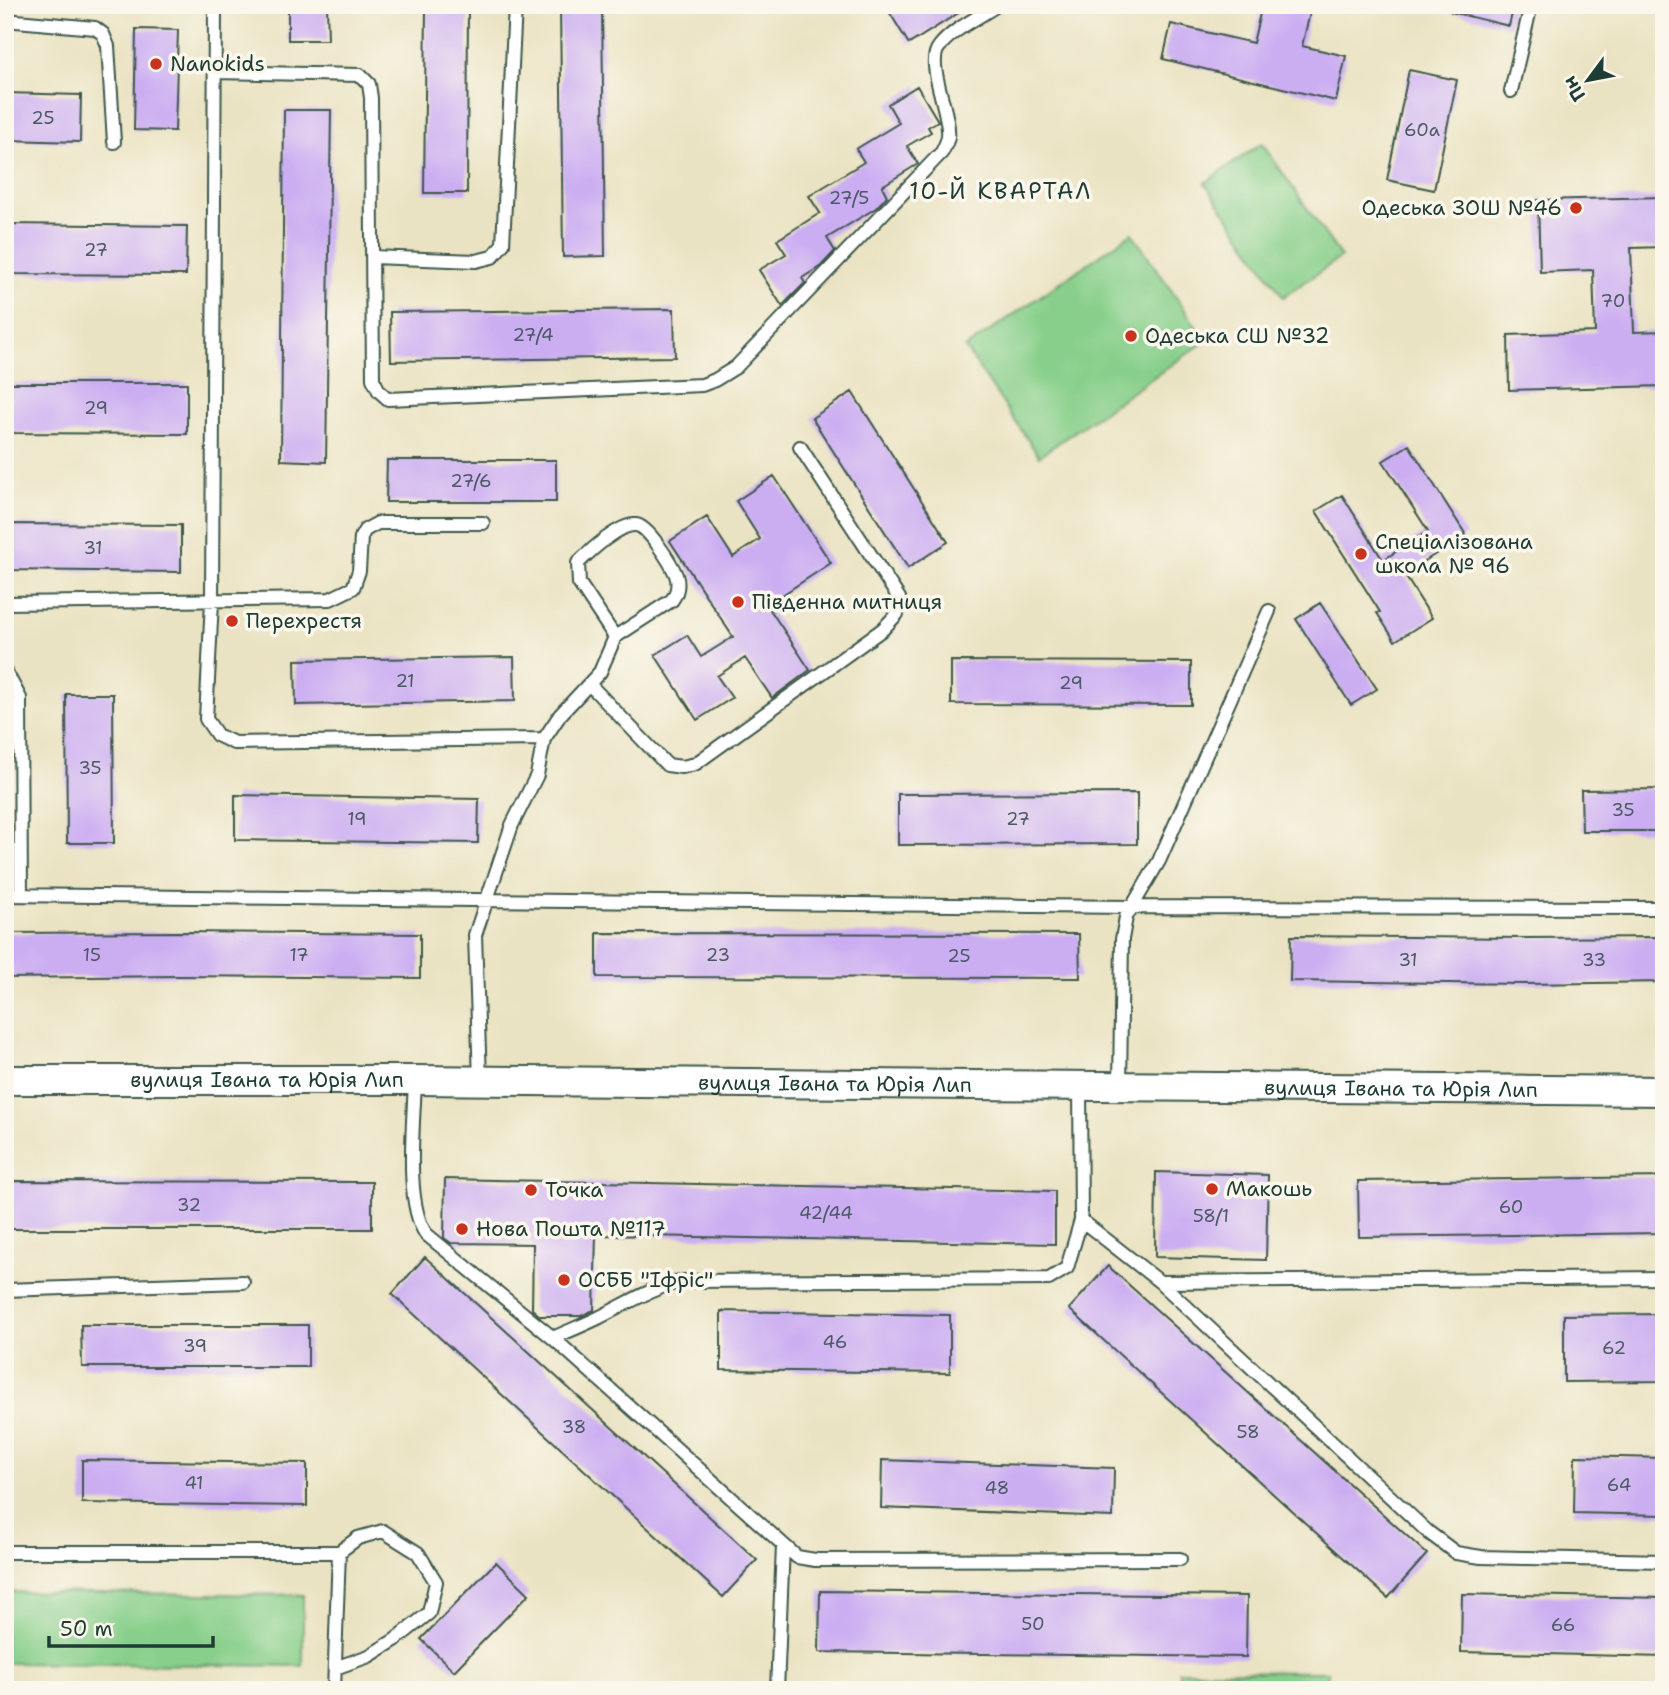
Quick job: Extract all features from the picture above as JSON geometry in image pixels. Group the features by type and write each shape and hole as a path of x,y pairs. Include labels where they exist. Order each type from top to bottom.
{"street":[{"name":"вулиця Івана та Юрія Лип","path":"5,1080 480,1080 1664,1091"}],"lane":[{"path":"215,5 212,601 206,719 216,735 234,743 544,739"},
{"path":"214,72 360,75 369,84 373,379 379,391 388,399 702,385 736,367 942,152 948,139 947,117 934,63 937,49 950,36 997,5"},
{"path":"1511,92 1531,5"},
{"path":"372,257 476,261 492,257 503,244 515,6"},
{"path":"5,20 95,28 103,34 108,46 114,142"},
{"path":"589,684 667,765 682,767 695,764 883,629 897,614 898,598 800,447"},
{"path":"5,603 330,600 353,588 359,571 361,537 365,530 378,523 483,523"},
{"path":"480,1080 475,935 512,825 537,775 544,739 560,715 600,671 615,637 672,600 677,592 676,576 647,529 637,525 627,526 593,547 578,563 579,583 615,637"},
{"path":"1119,1086 1122,939 1126,917 1159,861 1269,611"},
{"path":"5,670 20,698 21,895"},
{"path":"5,895 486,902 1664,908"},
{"path":"415,1080 412,1199 418,1223 426,1234 553,1338 797,1557 815,1560 1180,1559"},
{"path":"553,1338 664,1284 684,1281 1049,1279 1067,1268 1081,1220 1080,1086"},
{"path":"1081,1220 1160,1282 1428,1532 1456,1553 1480,1557 1664,1561"},
{"path":"1160,1282 1664,1278"},
{"path":"5,1290 243,1282"},
{"path":"5,1552 339,1552 358,1538 383,1531 418,1553 436,1582 429,1613 369,1657 335,1668"},
{"path":"777,1690 783,1545"},
{"path":"334,1690 339,1552"}],"green space":[{"path":"1262,143 1341,257 1283,297 1205,183"},
{"path":"1132,233 1206,341 1039,456 965,348"},
{"path":"5,1592 303,1595 303,1666 5,1663"},
{"path":"1179,1671 1328,1672 1328,1690 1179,1690"}],"building":[{"path":"288,5 327,5 328,40 288,40"},
{"path":"426,5 468,5 467,193 424,193"},
{"path":"560,5 602,5 605,256 563,257"},
{"path":"885,5 971,5 909,44"},
{"path":"1262,5 1312,5 1302,46 1346,56 1336,101 1163,59 1171,24 1253,43"},
{"path":"1452,5 1514,5 1509,26 1451,12"},
{"path":"136,29 178,30 175,131 134,130"},
{"path":"1409,70 1457,80 1434,190 1387,180"},
{"path":"917,86 938,121 928,127 931,132 907,146 918,164 882,186 887,196 876,208 827,238 835,251 821,266 802,278 805,283 782,306 759,270 786,254 777,240 820,213 809,196 864,162 856,149 899,123 888,104"},
{"path":"5,93 81,95 80,142 5,140"},
{"path":"284,110 331,110 326,462 281,460"},
{"path":"1664,197 1664,247 1631,248 1634,332 1664,331 1664,386 1509,390 1508,335 1595,332 1593,270 1540,272 1538,200"},
{"path":"5,224 187,226 186,275 5,274"},
{"path":"674,309 675,357 391,361 390,312"},
{"path":"5,383 187,383 187,434 5,433"},
{"path":"852,392 948,542 908,568 812,418"},
{"path":"1409,445 1466,535 1404,574 1432,618 1395,641 1377,613 1380,612 1316,511 1342,495 1383,560 1428,531 1383,461"},
{"path":"387,460 556,460 556,502 386,502"},
{"name":"Південна митниця","path":"774,476 831,563 767,605 810,670 772,698 745,658 717,676 732,698 697,720 655,655 687,635 701,657 733,637 670,541 707,517 733,557 760,539 736,501"},
{"path":"5,524 181,525 181,572 5,570"},
{"path":"1320,603 1377,689 1351,705 1296,619"},
{"path":"514,657 515,701 296,705 295,660"},
{"path":"951,661 1191,662 1191,705 951,704"},
{"path":"66,694 113,694 114,843 67,843"},
{"path":"1664,789 1664,831 1582,831 1581,790"},
{"path":"1137,793 1137,844 898,845 898,794"},
{"path":"235,795 479,799 478,843 235,840"},
{"path":"5,933 420,934 420,978 5,978"},
{"path":"597,933 1079,934 1080,978 597,977"},
{"path":"1291,936 1664,937 1664,982 1525,984 1290,981"},
{"path":"1156,1172 1268,1175 1266,1260 1155,1257"},
{"path":"1664,1177 1664,1233 1359,1237 1358,1181"},
{"path":"445,1179 1055,1191 1055,1244 596,1235 594,1310 581,1316 540,1316 532,1309 533,1244 451,1243 444,1238"},
{"path":"5,1181 372,1182 372,1229 5,1229"},
{"path":"425,1257 757,1560 723,1597 392,1294"},
{"path":"1108,1266 1427,1554 1388,1598 1069,1309"},
{"path":"721,1311 950,1315 950,1373 721,1370"},
{"path":"1664,1314 1664,1381 1564,1382 1564,1315"},
{"path":"81,1325 308,1325 308,1367 82,1367"},
{"path":"1575,1456 1664,1458 1664,1515 1574,1513"},
{"path":"82,1460 307,1463 307,1506 82,1503"},
{"path":"882,1460 1114,1468 1113,1517 881,1508"},
{"path":"496,1562 529,1594 454,1671 421,1639"},
{"path":"820,1591 1247,1596 1246,1657 819,1652"},
{"path":"1462,1594 1664,1598 1664,1657 1461,1652"}],"place":[{"name":"Nanokids","path":"156,64"},
{"name":"Одеська ЗОШ №46","path":"1576,208"},
{"name":"Одеська СШ №32","path":"1131,336"},
{"name":"Спеціалізована школа № 96","path":"1361,554"},
{"name":"Південна митниця","path":"738,602"},
{"name":"Перехрестя","path":"232,621"},
{"name":"Макошь","path":"1212,1189"},
{"name":"Точка","path":"531,1190"},
{"name":"Нова Пошта №117","path":"462,1229"},
{"name":"ОСББ \"Іфріс\"","path":"564,1280"}],"district":[{"name":"10-Й КВАРТАЛ","path":"1001,191"}]}
